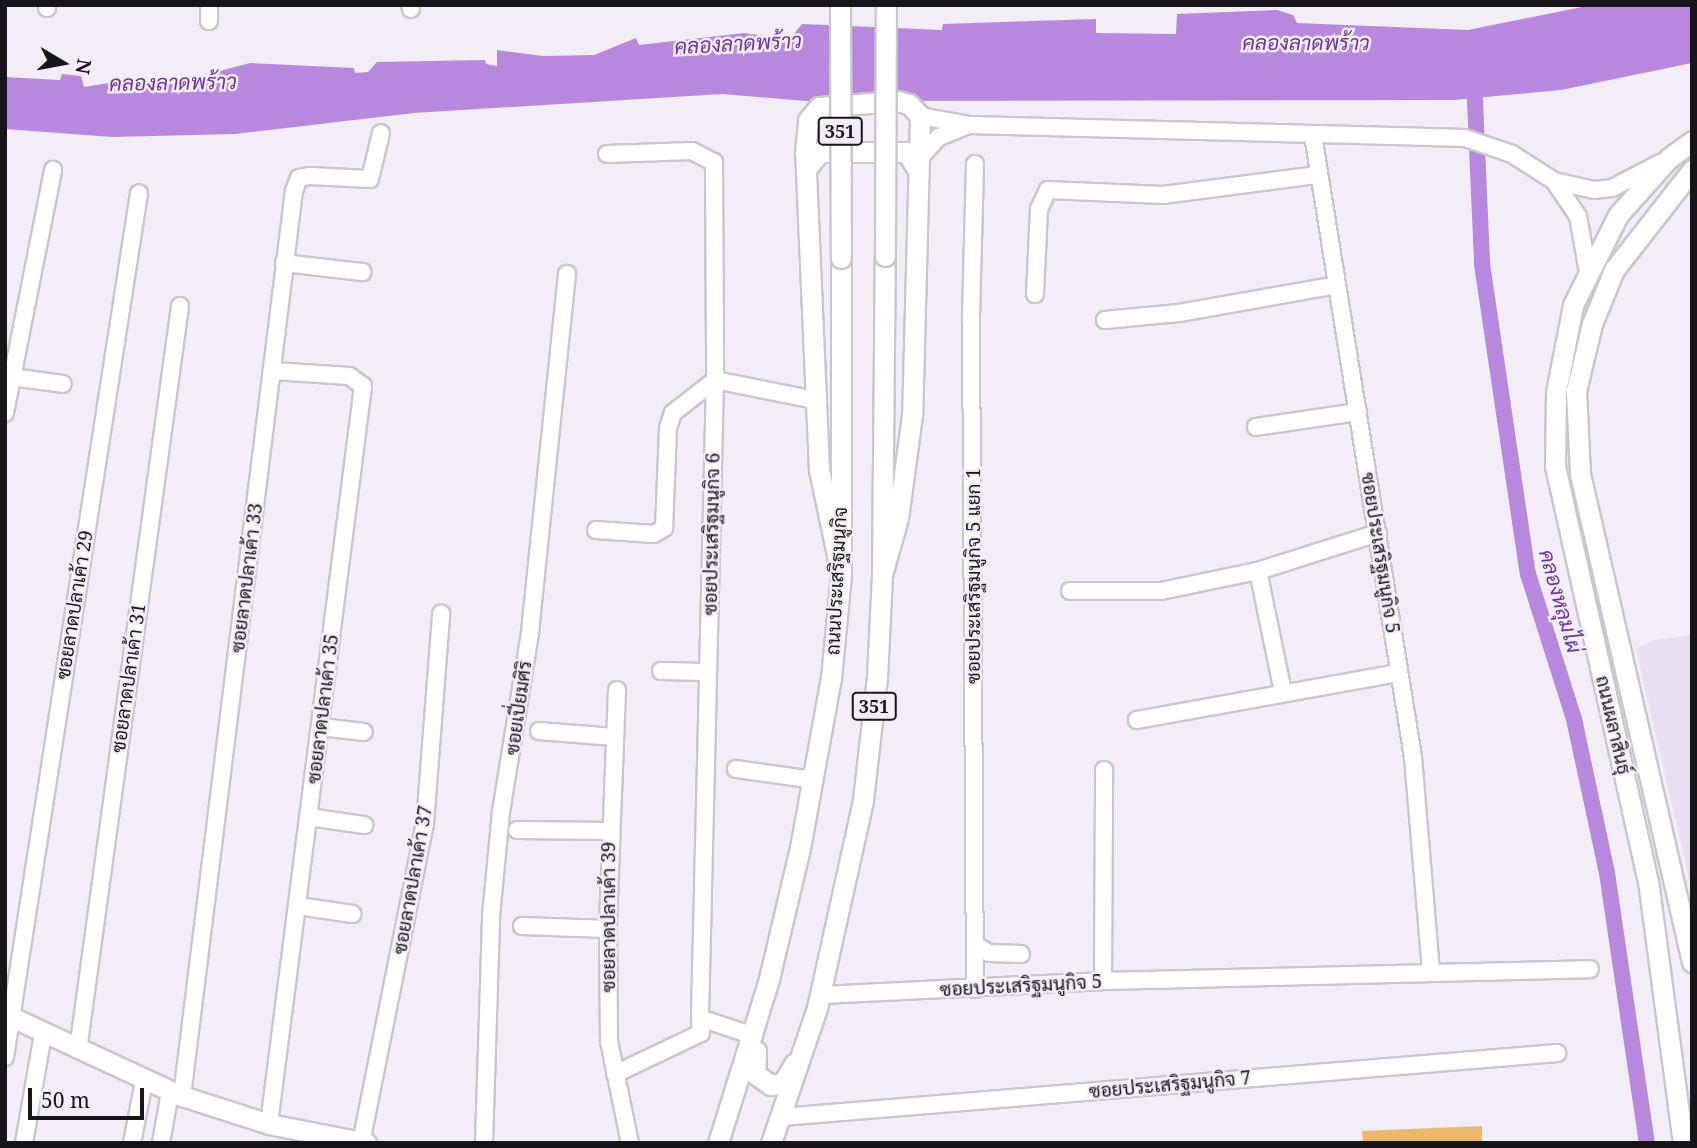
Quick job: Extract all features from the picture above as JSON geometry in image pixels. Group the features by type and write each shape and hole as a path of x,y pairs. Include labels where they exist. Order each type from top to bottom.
{"main road":[{"name":"ถนนประเสริฐมนูกิจ","path":"718,1143 737,1094 769,979 814,779 831,678 841,574 840,5"},
{"name":"351","path":"771,1143 819,1001 863,800 877,677 882,575 886,5"},
{"path":"841,574 819,470 806,169 808,120 819,107 897,101 909,104 920,116 912,415 898,518 882,575"},
{"name":"ถนนผลาสินธุ์","path":"1682,1143 1648,883 1555,466 1556,392 1573,305 1618,215 1669,158 1692,141"},
{"path":"806,169 820,152 907,152 918,165"},
{"name":"ถนนผลาสินธุ์","path":"1692,170 1615,270 1592,324 1576,391 1580,474 1692,962"},
{"path":"769,979 754,1066 760,1081 777,1085 787,1079 819,1001"},
{"path":"8,1015 43,1034 176,1094 269,1124 366,1143"},
{"path":"705,1143 737,1094"}],"street":[{"path":"920,116 970,125 1313,135 1436,135 1465,138 1512,154 1554,181 1594,190 1612,188 1669,158"},
{"path":"918,165 939,137 970,125"},
{"name":"ซอยลาดปลาเค้า 33","path":"161,1143 176,1094 273,371 284,264 299,178 370,179 381,133"},
{"name":"ซอยประเสริฐมนูกิจ 5","path":"1313,135 1417,789 1431,972"},
{"name":"ซอยประเสริฐมนูกิจ 6","path":"607,154 692,151 714,162 715,380 700,1018"},
{"name":"ซอยประเสริฐมนูกิจ 5 แยก 1","path":"975,164 971,322 975,989"},
{"path":"5,413 53,170"},
{"path":"1035,294 1039,209 1048,190 1163,195 1318,175"},
{"path":"1554,181 1578,216 1588,272"},
{"name":"ซอยลาดปลาเค้า 29","path":"5,1057 8,1015 139,193"},
{"path":"284,264 362,272"},
{"name":"ซอยเปี่ยมศิริ","path":"485,1143 495,877 528,645 567,274"},
{"path":"1105,320 1179,313 1337,285"},
{"name":"ซอยลาดปลาเค้า 31","path":"78,1050 180,306"},
{"name":"ซอยลาดปลาเค้า 35","path":"269,1124 363,386 349,376 273,371"},
{"path":"12,377 63,384"},
{"path":"596,530 654,534 664,528 671,421 681,405 715,380 815,400"},
{"path":"1256,427 1358,412"},
{"path":"1070,591 1161,592 1258,571 1378,533"},
{"path":"1258,571 1283,692"},
{"name":"ซอยลาดปลาเค้า 37","path":"361,1142 425,824 441,614"},
{"path":"662,671 708,672"},
{"path":"1137,720 1398,673"},
{"name":"ซอยลาดปลาเค้า 39","path":"617,690 610,831 609,1041 629,1143"},
{"path":"321,727 364,732"},
{"path":"539,731 614,737"},
{"path":"736,769 814,779"},
{"path":"1103,981 1104,771"},
{"path":"309,817 364,825"},
{"path":"517,830 610,831"},
{"path":"298,906 352,914"},
{"path":"523,926 608,929"},
{"path":"975,945 989,953 1021,954"},
{"name":"ซอยประเสริฐมนูกิจ 5","path":"819,1001 1103,981 1590,968"},
{"path":"615,1074 701,1033 700,1018 754,1036"},
{"path":"24,1143 43,1034"},
{"name":"ซอยประเสริฐมนูกิจ 7","path":"782,1117 1558,1053"},
{"path":"132,1143 144,1081"}],"shaded area":[{"path":"1692,635 1692,891 1636,649 1654,640"},
{"path":"1482,1126 1482,1143 1363,1143 1362,1131"}],"water":[{"name":"คลองลาดพร้าว","path":"1592,5 1692,5 1692,63 1561,90 1454,100 806,101 722,94 414,113 235,134 112,137 5,129 5,77 60,80 62,74 81,76 84,87 115,82 163,86 250,63 354,68 355,73 368,72 377,62 485,60 486,64 497,66 497,50 543,56 594,55 636,38 639,45 744,33 789,40 802,24 942,30 943,24 1096,19 1096,33 1176,34 1177,14 1277,10 1293,15 1297,23 1468,30"}],"waterway":[{"name":"คลองหลุมไผ่","path":"1474,78 1482,264 1528,574 1574,719 1607,873 1647,1143"}]}
